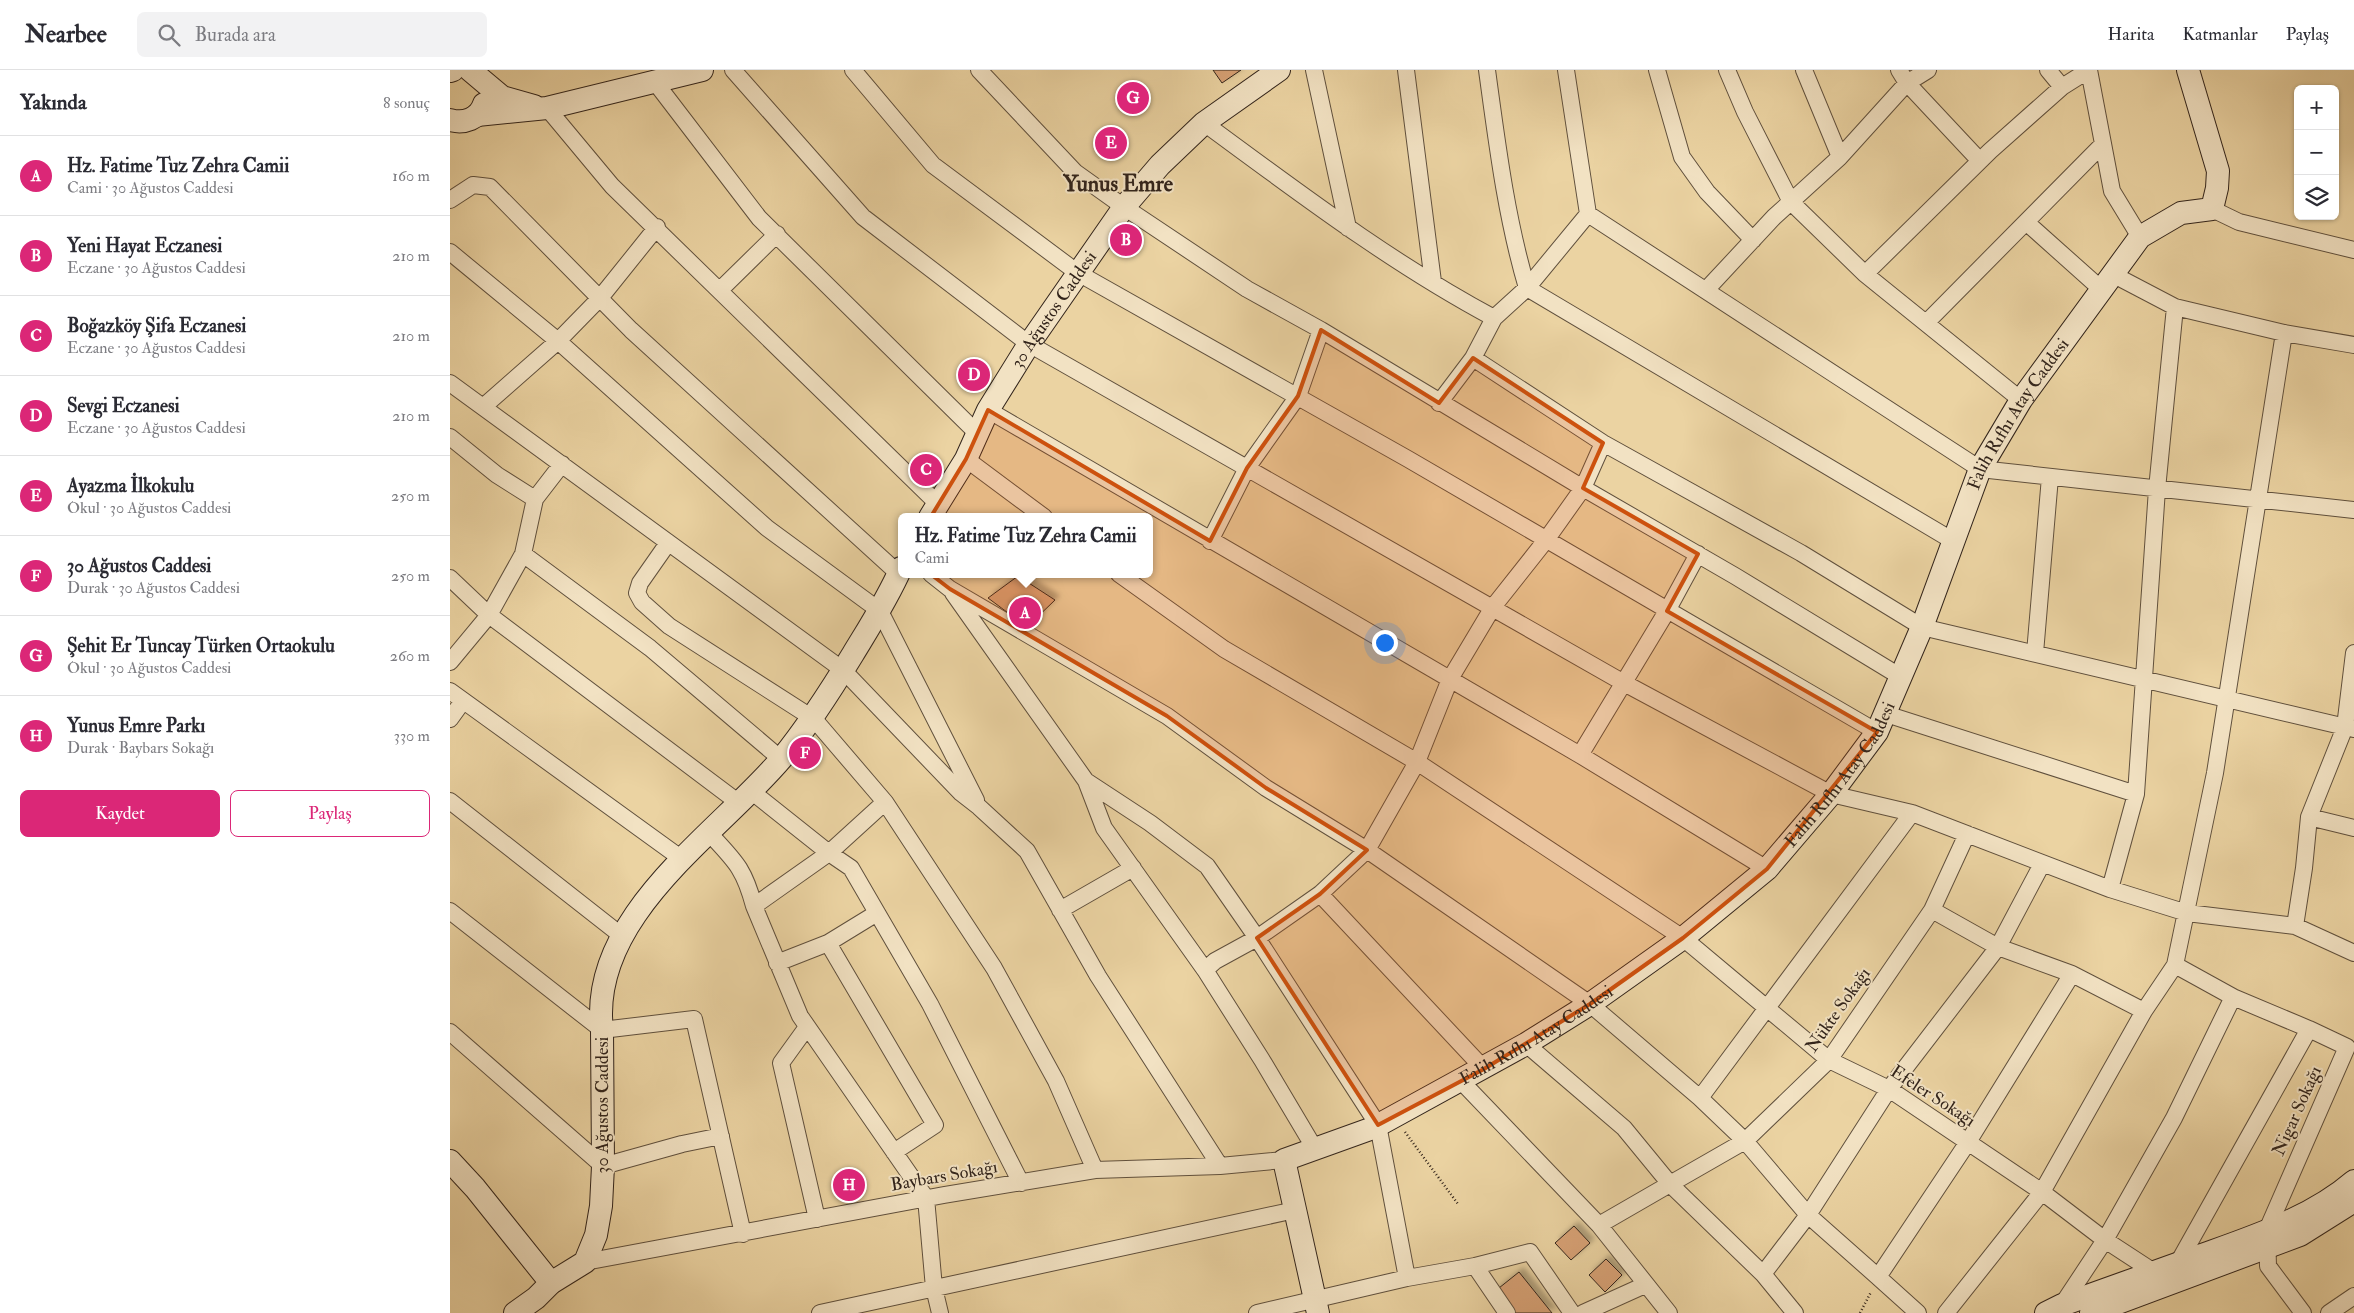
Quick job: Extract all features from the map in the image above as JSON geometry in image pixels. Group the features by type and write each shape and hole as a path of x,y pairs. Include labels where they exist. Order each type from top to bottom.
{"main road":[{"path":"451,122 469,120 477,115 547,108 702,70"},
{"name":"30 Ağustos Caddesi","path":"934,510 966,459 988,410 1029,344 1124,207 1160,165 1204,122 1279,70"},
{"path":"2188,70 2218,171 2217,188 2212,209"},
{"path":"467,72 502,97 547,108"},
{"path":"467,72 486,100 477,115"},
{"name":"Falih Rıfhı Atay Caddesi","path":"1284,1160 1386,1121 1484,1069 1526,1044 1590,1004 1683,938 1767,869 1831,794 1881,723 1922,627 1955,542 1980,469 2020,400 2140,236 2181,213 2212,209"},
{"name":"30 Ağustos Caddesi","path":"584,1262 596,1235 601,1206 603,1166 602,1030 600,1009 604,987 622,936 632,919 682,860 781,759 814,719 880,611 898,575"},
{"path":"1284,1160 1317,1306"},
{"path":"450,1161 475,1188 551,1283"},
{"path":"2091,1313 2267,1240 2297,1217 2341,1193 2354,1182"},
{"path":"2054,1309 2178,1263 2267,1240 2300,1235 2354,1201"},
{"path":"515,1313 536,1298 551,1283 584,1262"}],"street":[{"path":"733,70 863,218 1029,344 1624,683 1831,794 1912,813 2110,889 2187,913 2295,926 2354,953"},
{"path":"853,70 933,165 1078,273 1298,396 1667,611 1881,723 2136,794"},
{"path":"979,70 1075,172 1247,289 1321,330 1901,677"},
{"path":"1314,70 1348,228"},
{"path":"1406,70 1432,282"},
{"path":"1487,70 1509,217 1514,244 1527,288 1955,542"},
{"path":"1439,402 1473,358 1494,318 1527,288 1588,214 1566,70"},
{"path":"1657,70 1682,157 1707,192 1753,240"},
{"path":"1727,70 1745,112 1791,202 1865,274 1927,322 2020,400"},
{"path":"1804,70 1840,157"},
{"path":"1706,290 1791,202 1840,157 1903,77 1928,70"},
{"path":"2048,70 2062,87"},
{"path":"1865,274 1980,161 2062,87 2089,70 2112,191 2140,236"},
{"path":"1903,77 1980,161"},
{"path":"655,82 759,218 977,433"},
{"path":"547,108 612,186 657,227 720,290 934,510"},
{"path":"1204,122 1348,228 1432,282 1494,318"},
{"path":"1927,322 2103,144"},
{"path":"450,200 473,184 490,187 631,330 898,569"},
{"path":"2212,209 2239,222 2354,250"},
{"path":"1588,214 1980,469 2354,510"},
{"path":"2026,222 2107,282 2175,307 2354,346"},
{"path":"483,407 558,341 600,298 657,227"},
{"path":"720,290 777,234"},
{"path":"450,252 558,341 767,528 880,611 979,807"},
{"path":"2110,889 2136,794 2157,489 2175,307"},
{"path":"1210,541 1247,468 1298,396 1321,330"},
{"path":"1946,1313 2042,1192 2144,1011 2176,965 2228,699 2284,332"},
{"path":"1473,358 1603,443 1801,553 1922,627 2350,728"},
{"path":"450,383 843,670 961,793 979,807 1027,852 1098,976 1220,1166"},
{"path":"988,410 1580,755 1767,869"},
{"path":"450,438 497,475 535,499"},
{"path":"1205,970 1215,960 1257,938 1320,894 1367,850 1417,762 1450,679 1493,607 1546,540 1583,488 1603,443"},
{"path":"966,459 1039,513"},
{"path":"450,662 490,615 523,554 535,499 562,464"},
{"path":"2035,653 2050,478"},
{"path":"668,543 640,583 637,593 642,602 669,626 814,719 885,802 994,968 1056,1081 1095,1170"},
{"path":"523,554 650,648 781,759"},
{"path":"1580,755 1667,611 1698,554"},
{"path":"450,578 490,615 745,797 852,868 930,1004 1021,1183"},
{"path":"936,578 950,589 1167,716 1266,788 1367,850 1590,1004 1700,1098 1744,1141 1808,1215 1918,1313"},
{"name":"Efeler Sokağı","path":"1125,578 1224,649 1417,762 1683,938 1829,1060 1890,1089 2042,1192 2106,1240 2154,1272"},
{"path":"950,589 1086,780 1104,828 1205,970 1315,1149"},
{"path":"2295,926 2304,868 2309,817 2350,728 2354,653"},
{"path":"450,691 682,860"},
{"path":"450,719 463,701"},
{"path":"1086,780 1150,823 1207,866 1386,1121 1407,1278"},
{"path":"450,801 622,936"},
{"path":"754,906 829,853 885,802"},
{"path":"1700,1098 1912,813"},
{"path":"2309,817 2354,828"},
{"path":"709,833 740,866 748,884 754,906 800,1016 926,1198 934,1288 940,1313"},
{"name":"Nükte Sokağı","path":"1599,1225 1744,1141 1829,1060 1932,910 1968,834"},
{"path":"1763,1274 1808,1215 1890,1089 1998,947 2042,864"},
{"path":"1060,910 1133,868"},
{"path":"1320,894 1484,1069"},
{"path":"1932,910 1998,947 2072,974 2144,1011"},
{"path":"450,911 602,1030 694,1018 743,1234"},
{"path":"778,962 828,943 877,913"},
{"path":"828,943 936,1125 894,1152"},
{"name":"Nigar Sokağı","path":"2176,965 2233,996 2351,1048 2267,1240"},
{"path":"1878,1277 1968,1142 2072,974"},
{"path":"2054,1309 2106,1240 2174,1118 2233,996"},
{"path":"807,1027 781,1063 817,1219"},
{"path":"2178,1263 2309,1030"},
{"path":"450,1032 603,1166 682,1144 721,1136"},
{"path":"1526,1044 1624,1128 1670,1184 1763,1274 1795,1313"},
{"path":"1461,1081 1599,1225 1669,1313"},
{"name":"Baybars Sokağı","path":"584,1262 743,1234 926,1198 1095,1170 1220,1166 1284,1160"},
{"path":"820,1313 1295,1210"},
{"path":"2267,1240 2268,1266 2303,1313"},
{"path":"1257,1313 1317,1306 1407,1278 1475,1266 1530,1252 1572,1313"},
{"path":"1475,1266 1507,1313"},
{"path":"1583,1313 1645,1285"},
{"path":"2329,1313 2354,1296"}],"path":[{"path":"1386,1121 1458,1204"},
{"path":"1860,1313 1878,1277"}],"highlighted area":[{"path":"1321,330 1439,403 1473,358 1603,443 1583,488 1698,554 1667,611 1877,732 1767,869 1683,938 1590,1004 1484,1069 1378,1125 1257,938 1320,894 1367,850 1266,788 1167,716 950,589 907,556 966,459 988,410 1210,541 1247,468 1298,396"}],"building":[{"path":"1213,70 1241,70 1222,83"},
{"path":"1015,578 1021,578 1055,600 1027,627 988,598"},
{"path":"1574,1226 1590,1243 1571,1260 1555,1243"},
{"path":"1606,1259 1622,1275 1605,1292 1589,1275"},
{"path":"1519,1272 1552,1313 1510,1313 1494,1292"}],"place":[{"name":"Şehit Er Tuncay Türken Ortaokulu","path":"1133,98"},
{"name":"Ayazma İlkokulu","path":"1111,143"},
{"name":"Yeni Hayat Eczanesi","path":"1126,240"},
{"name":"Sevgi Eczanesi","path":"974,375"},
{"name":"Boğazköy Şifa Eczanesi","path":"926,470"},
{"name":"Hz. Fatime Tuz Zehra Camii","path":"1025,613"},
{"name":"30 Ağustos Caddesi","path":"805,753"},
{"name":"Yunus Emre Parkı","path":"849,1185"}],"district":[{"name":"Yunus Emre","path":"1118,184"}]}
